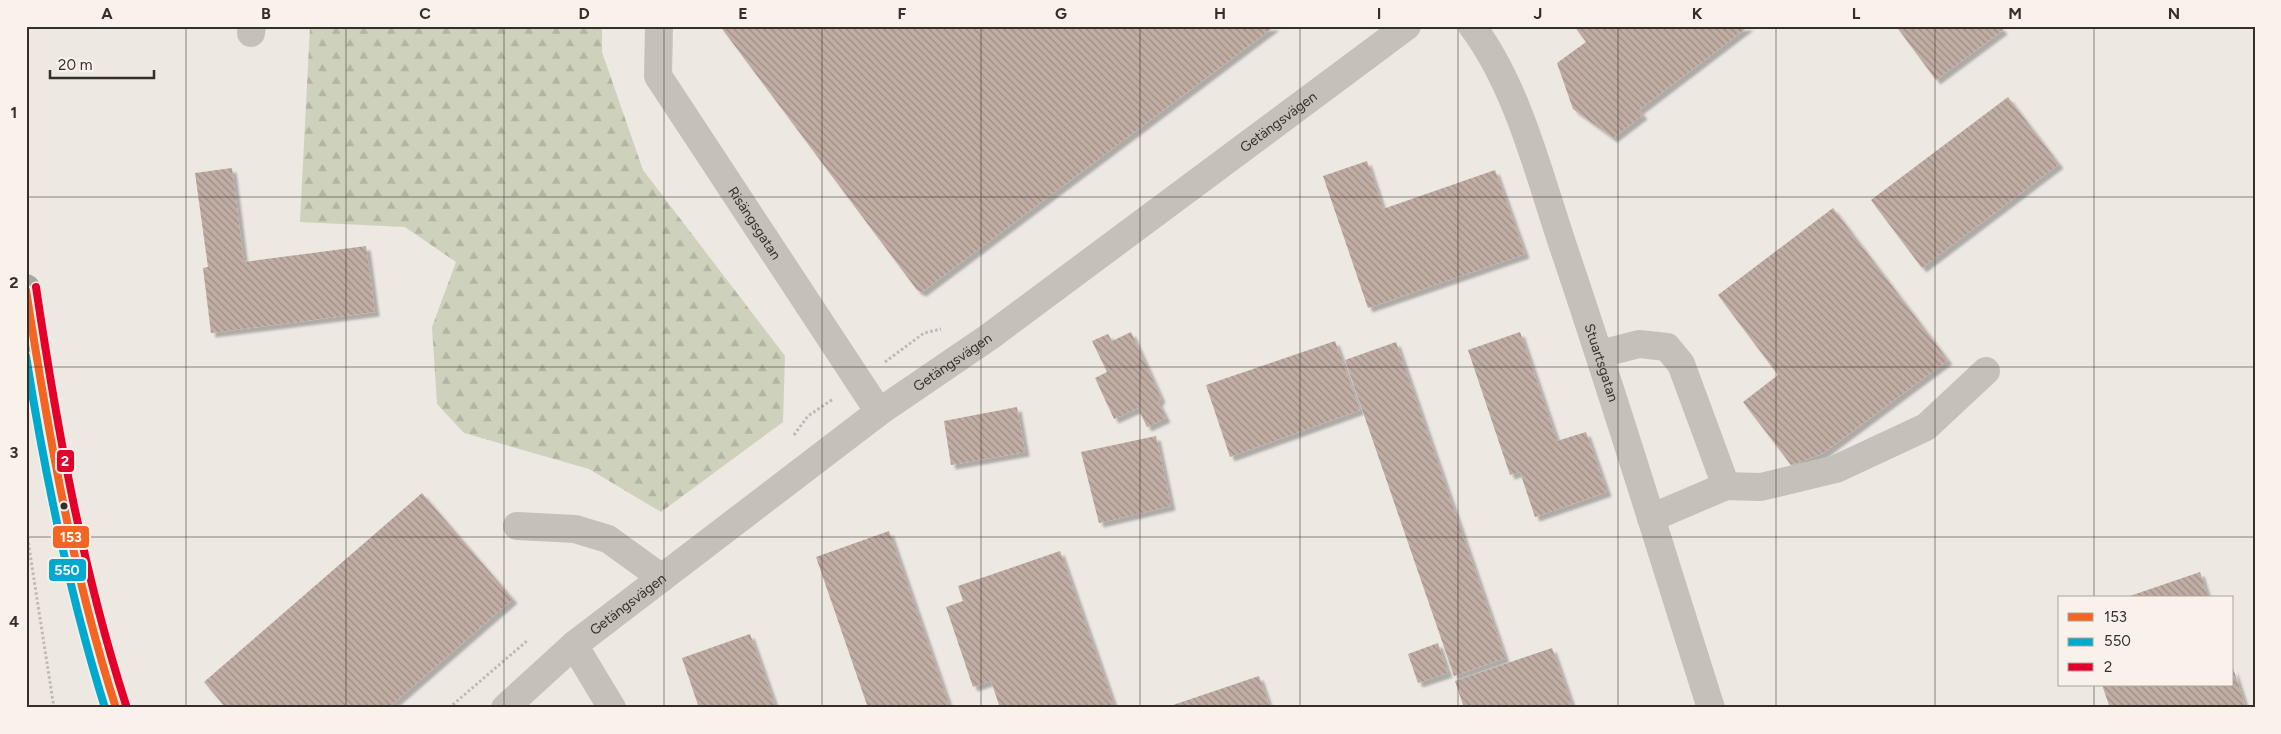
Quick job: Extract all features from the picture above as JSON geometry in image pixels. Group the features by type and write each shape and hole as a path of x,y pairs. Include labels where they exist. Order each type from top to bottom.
{"main road":[{"path":"26,288 63,506 94,642 116,708"}],"street":[{"name":"Risängsgatan","path":"660,26 658,76 879,412"},
{"name":"Getängsvägen","path":"505,708 574,645 879,412 989,337 1407,26"},
{"name":"Stuartsgatan","path":"1472,26 1503,78 1522,125 1600,354 1711,708"},
{"path":"1600,354 1639,344 1667,347 1681,364 1726,486"},
{"path":"1651,518 1726,486 1761,486 1836,469 1926,427 1986,371"},
{"path":"517,526 575,530 608,539 662,578"},
{"path":"574,645 612,708"}],"path":[{"path":"26,528 54,708"}],"green space":[{"path":"310,26 602,26 602,52 643,170 785,356 783,422 661,512 589,469 464,433 437,404 432,327 456,262 405,227 300,222"}],"building":[{"path":"720,26 1275,26 922,292 917,290"},
{"path":"1574,26 1749,26 1639,110 1643,115 1613,138 1573,109 1557,63 1586,42"},
{"path":"1896,26 2000,26 2003,30 1936,80"},
{"path":"2008,97 2059,164 1922,268 1871,200"},
{"path":"1367,161 1383,209 1495,170 1525,254 1368,308 1323,176"},
{"path":"232,168 244,262 366,246 375,312 211,333 203,268 208,267 195,173"},
{"path":"1833,208 1948,360 1822,454 1791,465 1743,402 1778,375 1718,295"},
{"path":"1131,332 1161,398 1158,402 1166,418 1147,427 1138,408 1114,419 1095,378 1107,372 1092,341 1108,334 1112,341"},
{"path":"1520,332 1557,441 1586,432 1607,492 1535,517 1520,472 1510,475 1468,350"},
{"path":"1335,341 1360,410 1230,457 1206,385"},
{"path":"1396,342 1505,658 1454,676 1345,360"},
{"path":"1017,407 1025,452 951,465 944,421"},
{"path":"1156,436 1171,506 1099,523 1081,452"},
{"path":"422,493 513,599 388,708 226,708 204,682"},
{"path":"889,531 950,708 868,708 816,557"},
{"path":"1060,551 1115,708 1000,708 991,681 973,687 946,607 963,601 958,586"},
{"path":"2200,572 2207,596 2130,596"},
{"path":"750,634 776,708 699,708 682,658"},
{"path":"1438,643 1448,673 1418,683 1408,654"},
{"path":"1552,648 1573,708 1464,708 1455,681"},
{"path":"2234,671 2246,708 2110,708 2102,686 2234,686"},
{"path":"1259,676 1270,708 1167,708 1167,707"}],"transit line":[{"name":"2","path":"36,287 72,497 96,602 126,705"},
{"name":"153","path":"26,290 43,396 74,553 86,605 116,708"},
{"name":"550","path":"26,356 59,534 80,621 105,708"}]}
